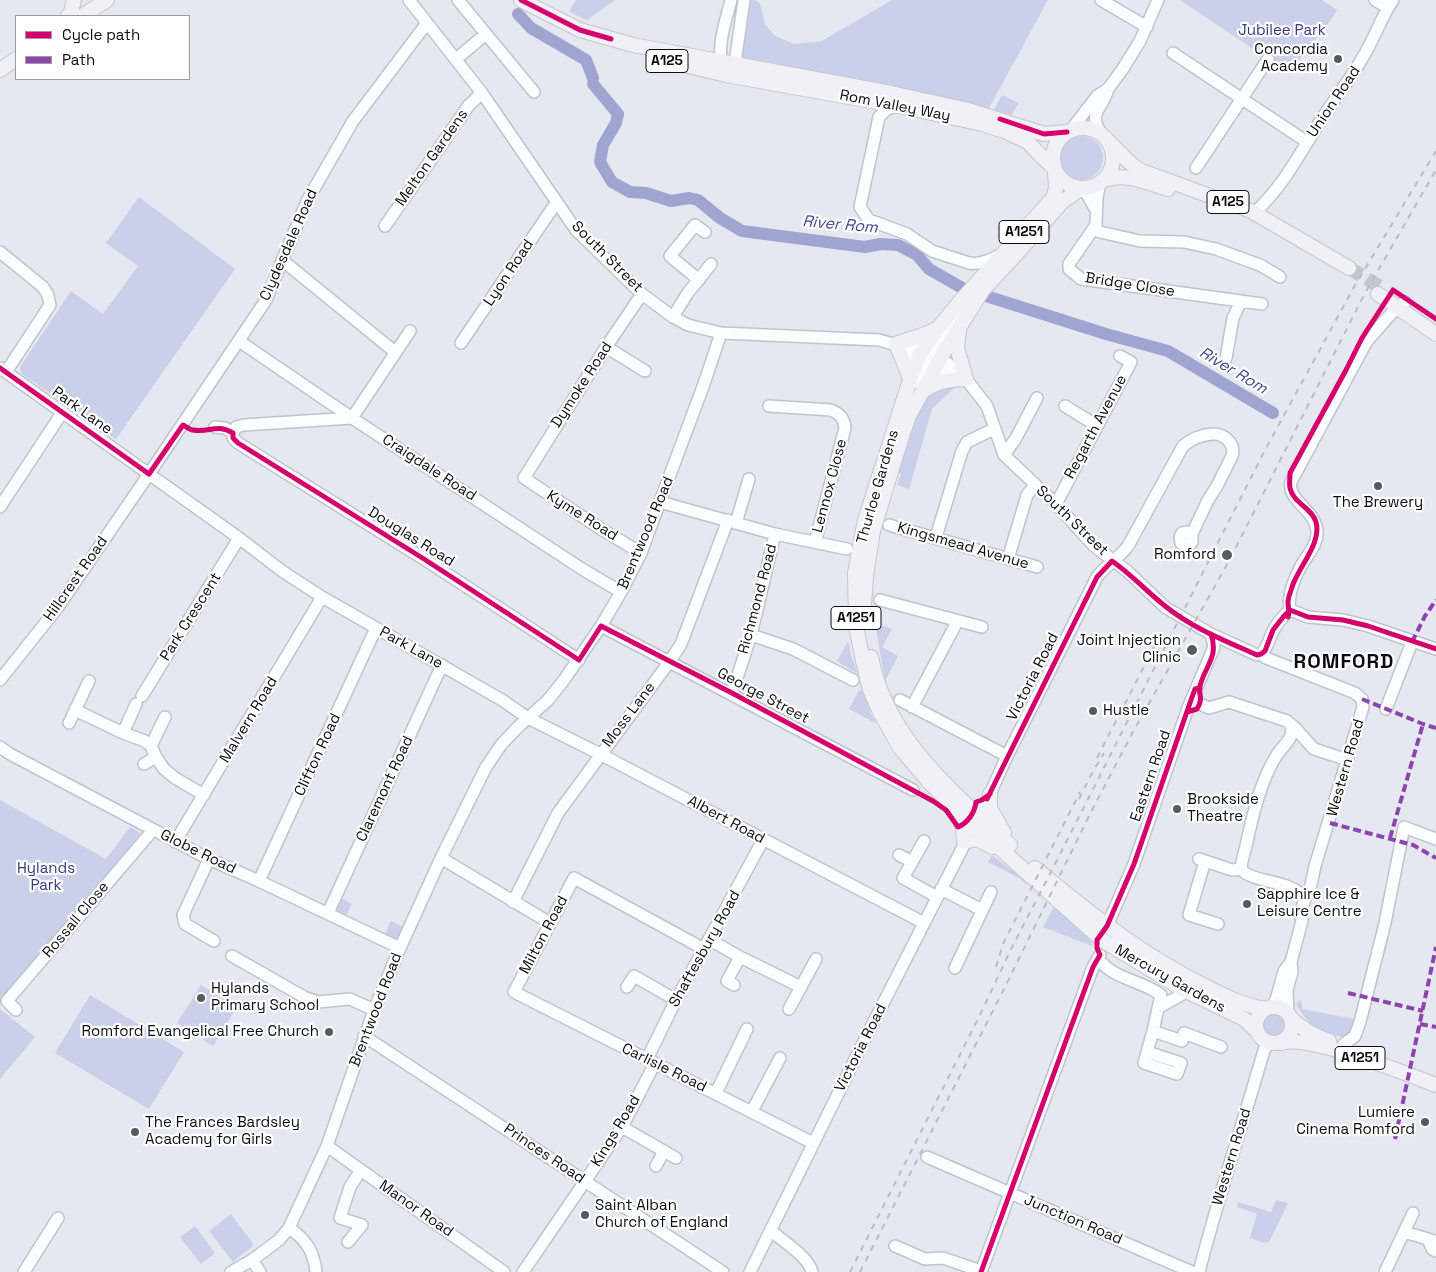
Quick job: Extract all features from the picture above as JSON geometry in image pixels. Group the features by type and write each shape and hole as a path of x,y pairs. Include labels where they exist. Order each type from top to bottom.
{"main road":[{"path":"69,15 74,0"},
{"path":"84,15 107,0"},
{"name":"Rom Valley Way","path":"521,0 580,30 633,45 735,63 968,110 1044,134 1069,131"},
{"name":"Rom Valley Way","path":"611,39 648,56 726,75 946,115 1004,131 1028,142 1054,168"},
{"path":"0,61 15,52"},
{"path":"0,70 15,60"},
{"path":"1078,127 1089,128 1105,138 1113,154 1111,171 1096,186 1083,189 1071,187 1062,181 1054,168 1053,152 1057,142 1069,131 1078,127"},
{"name":"A125","path":"1102,182 1112,177 1130,177 1230,210 1276,231 1347,272 1271,222 1254,213 1139,170 1105,138"},
{"name":"A1251","path":"937,364 959,327 975,292 1005,252 1053,198 1056,182 1054,168"},
{"name":"A1251","path":"920,354 939,327 1020,250 1063,201 1083,189"},
{"path":"1380,291 1436,324"},
{"path":"1401,305 1436,334"},
{"name":"A1251","path":"900,345 910,337 922,336 939,327"},
{"name":"A1251","path":"959,327 957,348 966,379"},
{"path":"900,345 908,372 909,383"},
{"name":"Thurloe Gardens","path":"920,354 865,520 855,573 856,626 870,690 878,710 900,748 929,782 955,808 976,820"},
{"name":"Thurloe Gardens","path":"937,364 909,416 873,531 866,576 864,600 865,625 873,665 886,702 906,738 926,765 946,784 976,820"},
{"path":"922,392 930,386 944,381 966,379"},
{"name":"A1251","path":"946,784 970,801 982,800 990,794"},
{"name":"A1251","path":"990,794 989,805 993,815 1018,858"},
{"name":"A1251","path":"955,808 963,828 964,842 981,840 1018,858"},
{"name":"Mercury Gardens","path":"976,820 1018,858 1107,926 1161,963 1246,1005 1268,1008"},
{"name":"Mercury Gardens","path":"1018,858 1058,902 1102,940 1184,990 1244,1020 1256,1030"},
{"path":"1107,926 1110,936 1121,952"},
{"path":"1256,1030 1258,1016 1268,1008"},
{"name":"A1251","path":"1268,1008 1282,1008 1302,1028 1314,1036 1389,1059 1436,1077"},
{"path":"1275,1043 1288,1038 1292,1032 1290,1016"},
{"name":"A1251","path":"1256,1030 1262,1040 1275,1043 1290,1040 1330,1049 1374,1062 1436,1086"}],"street":[{"name":"South Street","path":"409,0 482,93 576,230 642,294 673,317 688,325 721,332 858,338 915,346 920,354 937,364 942,372 946,374 953,372 966,379 987,406 1004,455 1056,504 1094,546 1127,572 1166,608 1210,634 1257,655 1261,654 1266,658 1356,693 1362,699"},
{"path":"458,0 534,92"},
{"path":"731,0 722,40 720,61 726,75 735,63 744,0"},
{"path":"1101,0 1147,26"},
{"path":"1105,138 1096,126 1095,116 1098,108 1105,98 1108,89 1135,50 1158,0"},
{"path":"1375,0 1390,4"},
{"name":"Union Road","path":"1254,213 1269,200 1296,162 1307,142 1363,58 1390,4"},
{"name":"Clydesdale Road","path":"151,471 187,426 266,300 307,201 353,121 427,23"},
{"path":"456,59 486,34"},
{"path":"1173,53 1307,142"},
{"path":"1196,168 1268,59"},
{"path":"1069,131 1097,96 1108,89"},
{"name":"Melton Gardens","path":"385,226 469,105 482,93"},
{"path":"899,106 887,109 879,118 860,207 869,220 907,234 932,251 969,263 974,264 991,259 1005,252"},
{"path":"1102,182 1094,229 1140,241 1184,242 1216,249 1243,258 1280,277"},
{"path":"1083,189 1096,210"},
{"path":"1269,200 1271,222"},
{"name":"Lyon Road","path":"461,343 556,203"},
{"path":"699,280 670,256 695,225 705,232"},
{"name":"Bridge Close","path":"1094,229 1068,264 1069,268 1080,279 1262,304"},
{"path":"0,252 43,287 48,294 50,306 3,370"},
{"path":"282,260 396,352"},
{"path":"673,317 687,294 712,264"},
{"path":"920,354 935,350 975,292"},
{"name":"Dymoke Road","path":"524,478 606,347 642,294"},
{"path":"1226,358 1233,318 1241,301"},
{"path":"1290,610 1288,602 1292,587 1316,540 1317,533 1316,522 1313,517 1291,492 1291,482 1362,349 1374,332 1401,305"},
{"path":"215,427 225,428 233,433 236,427 244,425 352,418 410,331"},
{"name":"Brentwood Road","path":"230,1272 252,1260 278,1240 289,1228 327,1146 364,1036 400,948 441,858 486,767 501,746 548,700 579,660 621,592 641,553 704,384 721,332"},
{"name":"Craigdale Road","path":"239,341 352,418 582,569 621,592"},
{"path":"606,347 645,371"},
{"name":"Regarth Avenue","path":"1056,504 1131,362 1120,356"},
{"path":"909,383 917,381 924,367 937,364"},
{"name":"Park Lane","path":"3,370 62,413 151,471 282,570 322,597 502,700 528,718"},
{"path":"1004,455 1016,438 1037,398"},
{"name":"Lennox Close","path":"769,406 831,410 839,413 844,421 846,428 815,542"},
{"path":"1064,406 1097,426"},
{"path":"0,507 62,413"},
{"path":"936,537 962,451 967,442 994,429"},
{"name":"Douglas Road","path":"233,433 238,443 416,554 579,660"},
{"name":"Victoria Road","path":"750,1272 1097,577 1128,546 1183,446 1193,439 1212,434 1220,436 1232,444 1234,451 1192,534"},
{"name":"Hillcrest Road","path":"0,680 58,607 151,471"},
{"name":"Kyme Road","path":"524,478 600,530 641,553"},
{"name":"Moss Lane","path":"513,902 558,813 681,644 749,479"},
{"path":"1008,559 1027,495 1035,485"},
{"path":"660,502 776,534 848,549"},
{"name":"Kingsmead Avenue","path":"889,525 936,537 1037,568"},
{"name":"Richmond Road","path":"732,693 751,635 776,534"},
{"name":"Park Crescent","path":"123,733 139,700 239,538"},
{"name":"Malvern Road","path":"175,842 322,597"},
{"path":"880,600 982,628"},
{"path":"1290,610 1308,617 1342,620 1368,626 1436,649"},
{"path":"1261,654 1265,651 1273,630 1290,610"},
{"path":"912,707 957,622"},
{"name":"George Street","path":"601,626 912,786"},
{"name":"Clifton Road","path":"259,881 376,628"},
{"name":"Eastern Road","path":"1107,926 1134,864 1191,700 1214,647 1210,634"},
{"path":"751,635 793,649 853,680"},
{"path":"1386,708 1412,642"},
{"name":"Claremont Road","path":"328,913 442,665"},
{"path":"69,723 90,682"},
{"name":"Western Road","path":"1290,1016 1287,990 1292,972 1291,962 1302,921 1300,914 1355,738 1363,707 1362,699"},
{"path":"900,700 1007,756"},
{"path":"1191,700 1209,708 1226,702 1234,703 1286,721 1314,749 1348,760"},
{"path":"75,710 123,733 145,741 164,768 175,778 204,795"},
{"path":"144,764 153,751 165,717"},
{"name":"Albert Road","path":"528,718 924,923"},
{"path":"1241,869 1251,821 1265,779 1275,756 1288,742 1292,730 1291,725"},
{"name":"Globe Road","path":"0,747 175,842 400,948"},
{"path":"1344,1044 1355,1036 1360,1022 1385,923 1404,828 1436,839"},
{"name":"Rossall Close","path":"16,1010 7,1001 153,830"},
{"name":"Shaftesbury Road","path":"651,1061 676,1000 763,840"},
{"path":"924,841 903,878 982,910"},
{"path":"899,855 912,862"},
{"path":"441,858 550,923"},
{"path":"209,859 183,915 185,924 214,942"},
{"path":"1218,924 1189,915 1202,860 1232,870 1241,869 1248,875 1274,882 1307,896"},
{"name":"Milton Road","path":"514,992 574,878 707,944"},
{"path":"955,968 991,892"},
{"path":"1080,905 1104,912 1114,908"},
{"path":"707,944 740,957 801,987"},
{"path":"232,956 306,998 318,1002 350,999 374,1010"},
{"path":"734,985 727,981 740,957"},
{"path":"895,1246 925,1259 943,1258 981,1272 1093,967 1099,957 1109,970 1152,988 1161,995 1147,1052"},
{"path":"789,1009 816,959"},
{"name":"Western Road","path":"1268,1008 1276,1000 1284,971 1291,962"},
{"path":"627,987 640,965"},
{"path":"634,976 676,1000"},
{"path":"1158,1008 1181,995 1184,990"},
{"name":"Carlisle Road","path":"514,992 572,1023 716,1093 813,1143"},
{"path":"716,1093 747,1029"},
{"path":"1153,1032 1182,1041 1184,1033 1221,1047"},
{"name":"Princes Road","path":"364,1036 723,1272"},
{"name":"Western Road","path":"1199,1272 1212,1222 1242,1128 1264,1050 1275,1043"},
{"path":"752,1111 780,1058"},
{"name":"Kings Road","path":"523,1272 586,1182 622,1126 651,1061"},
{"path":"622,1126 676,1158"},
{"name":"Manor Road","path":"327,1146 491,1268 504,1272"},
{"path":"656,1166 664,1151"},
{"name":"Junction Road","path":"927,1157 1192,1272"},
{"path":"348,1242 362,1225 340,1218 350,1187 361,1170"},
{"path":"1386,1272 1413,1213"},
{"path":"24,1272 58,1218"},
{"path":"289,1228 300,1235 315,1257 316,1272"},
{"path":"771,1230 811,1266 812,1272"},
{"path":"1404,1232 1432,1244"},
{"path":"252,1260 260,1272"}],"green space":[{"path":"576,0 615,0 587,20 569,12"},
{"path":"752,0 760,4 765,24 775,36 794,44 822,41 892,0 1048,0 989,108 832,74 794,70 744,59 742,55 745,14 748,2"},
{"name":"Jubilee Park","path":"1180,0 1322,0 1337,10 1324,30 1320,32 1289,73"},
{"path":"1002,95 1019,103 1011,115 994,110"},
{"path":"1077,136 1085,136 1097,142 1103,158 1097,174 1085,180 1077,180 1065,174 1059,162 1059,154 1065,142"},
{"path":"139,197 235,269 116,439 22,374 20,367 71,291 103,314 138,266 106,243"},
{"path":"946,385 954,388 932,409 909,489 897,485 901,474 895,471 909,427 930,392"},
{"path":"875,623 892,629 882,647 898,656 885,681"},
{"path":"848,641 852,658 858,674 837,661"},
{"path":"859,690 865,693 870,712 877,724 849,709"},
{"name":"Hylands Park","path":"0,800 106,859 130,827 141,833 0,1005"},
{"path":"992,855 1027,882 1026,885 1021,879 988,862"},
{"path":"341,898 352,904 346,916 335,911"},
{"path":"1055,905 1093,941 1092,946 1043,927"},
{"path":"391,921 403,927 397,940 385,934"},
{"path":"201,985 237,1007 213,1046 177,1023"},
{"path":"90,995 184,1052 149,1109 55,1053"},
{"path":"1301,1000 1302,1009 1355,1019 1351,1031 1344,1037 1327,1034 1315,1028 1305,1018 1296,1004"},
{"path":"0,1009 35,1037 0,1079"},
{"path":"1274,1013 1279,1014 1285,1020 1285,1030 1279,1036 1274,1037 1269,1036 1263,1030 1262,1025 1263,1020 1269,1014"},
{"path":"1276,1200 1288,1203 1269,1242 1264,1243 1250,1238 1257,1214 1237,1207 1238,1202 1271,1212"},
{"path":"231,1214 254,1245 233,1262 209,1231"},
{"path":"195,1226 215,1253 201,1264 180,1237"}],"waterway":[{"name":"River Rom","path":"518,14 531,28 586,60 593,78"},
{"name":"River Rom","path":"593,84 618,114 616,123 603,145 600,162 612,182 630,192 646,193 671,201 689,198 698,200 720,218 742,231 865,247 880,244 898,245 917,255 929,269 964,289 1106,334 1168,351 1273,413"}],"tunnel":[{"path":"1349,268 1382,288"}],"railway":[{"path":"850,1272 980,1015 1011,949 1265,450 1354,287 1436,151"},
{"path":"860,1272 1006,985 1092,810 1134,730 1229,561 1365,293 1436,170"},
{"path":"1097,758 1155,645"},
{"path":"1079,799 1104,753"},
{"path":"996,967 1003,944 1080,792"}],"marked path":[{"path":"1412,642 1425,616 1436,600"},
{"path":"1362,699 1436,728"},
{"path":"1390,838 1423,724"},
{"path":"1330,823 1413,845 1436,858"},
{"path":"1395,1139 1436,947"},
{"path":"1348,993 1423,1011"},
{"path":"1420,1024 1436,1027"}],"cycle path":[{"path":"521,0 580,30 611,39"},
{"path":"1000,119 1044,134 1067,132"},
{"path":"1288,617 1288,600 1295,579 1313,546 1317,530 1314,517 1292,493 1290,473 1362,338 1393,290 1436,319"},
{"path":"0,368 149,474 183,425 199,431 217,428 227,430 233,433 233,438 238,443 424,559 579,660 601,626 732,693 933,801 946,810 958,827 970,817 976,802 990,794"},
{"path":"987,799 1097,577 1112,561 1175,614 1210,634 1257,655 1265,651 1273,630 1290,610"},
{"path":"1290,610 1308,617 1343,620 1368,626 1436,649"},
{"path":"1187,712 1197,709 1200,702 1200,686 1213,649 1211,634"},
{"path":"981,1272 1093,967 1100,955 1097,948 1097,940 1107,926 1134,864 1195,689 1200,688"}],"place":[{"name":"Concordia Academy","path":"1338,59"},
{"name":"The Brewery","path":"1378,486"},
{"name":"Romford","path":"1227,555"},
{"name":"Joint Injection Clinic","path":"1192,650"},
{"name":"Hustle","path":"1093,711"},
{"name":"Brookside Theatre","path":"1177,809"},
{"name":"Sapphire Ice & Leisure Centre","path":"1247,904"},
{"name":"Hylands Primary School","path":"201,998"},
{"name":"Romford Evangelical Free Church","path":"329,1032"},
{"name":"Lumiere Cinema Romford","path":"1425,1122"},
{"name":"The Frances Bardsley Academy for Girls","path":"135,1132"},
{"name":"Saint Alban Church of England","path":"585,1215"}],"district":[{"name":"ROMFORD","path":"1344,663"}]}
